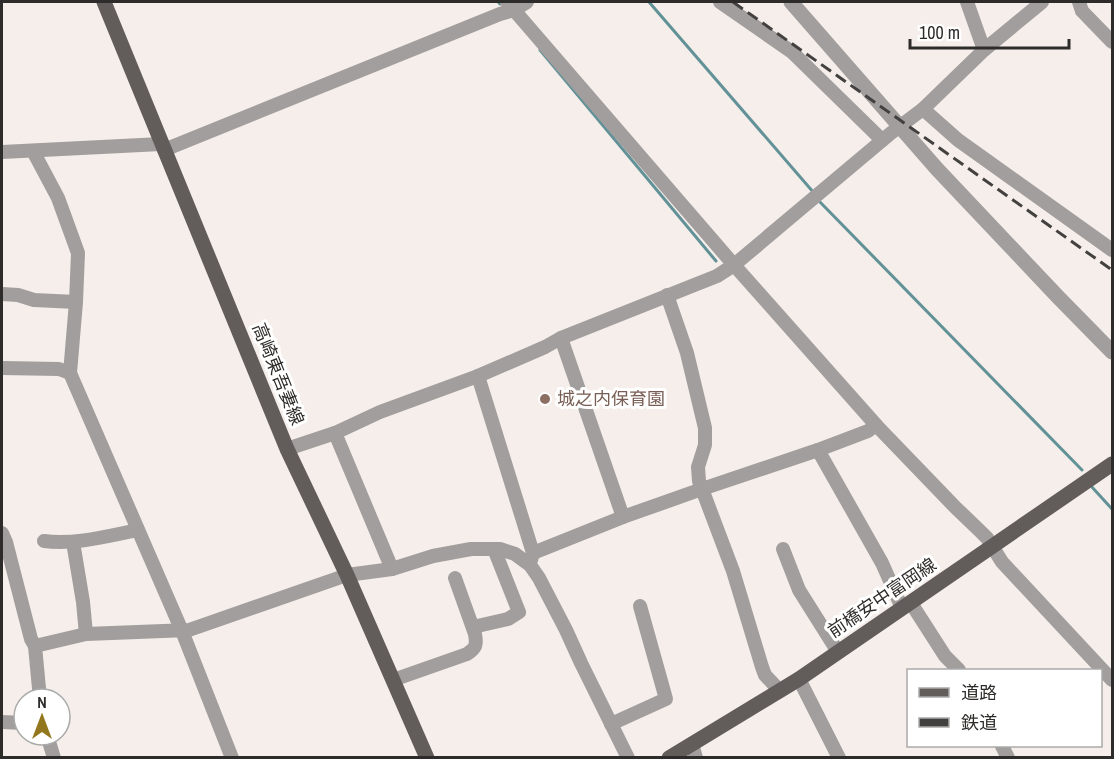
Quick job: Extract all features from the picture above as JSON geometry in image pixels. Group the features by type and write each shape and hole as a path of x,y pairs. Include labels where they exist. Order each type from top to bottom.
{"main road":[{"name":"高崎東吾妻線","path":"104,2 287,449 347,576 427,758"},
{"name":"前橋安中富岡線","path":"669,758 694,751 1113,464"}],"street":[{"path":"2,152 163,147 500,14 511,6 528,2"},
{"path":"720,2 792,52 882,140"},
{"path":"791,2 937,170 1113,352"},
{"path":"968,2 984,50"},
{"path":"287,449 335,433 380,412 478,376 561,338 717,276 734,265 882,140 923,109 984,50 1042,2"},
{"path":"1079,2 1082,11 1113,42"},
{"path":"511,6 734,265 876,425 987,538 1002,562 1113,680"},
{"path":"923,109 958,140 1113,250"},
{"path":"33,151 58,198 78,253 70,373 182,631 232,758"},
{"path":"2,294 34,300 76,302"},
{"path":"667,296 687,353 705,428 705,445 698,467 702,489 733,571 765,675 780,691"},
{"path":"561,338 623,517"},
{"path":"2,368 59,369 70,373"},
{"path":"478,376 531,559 628,758"},
{"path":"35,646 86,634 189,630 347,576 392,569 433,556 471,549 501,549 531,559 623,517 818,450 876,425"},
{"path":"335,433 392,569"},
{"path":"818,450 906,606 958,669"},
{"path":"44,541 73,542 138,530"},
{"path":"2,533 31,639 35,646 39,687"},
{"path":"73,542 86,634"},
{"path":"473,627 508,619 519,612 494,549"},
{"path":"783,549 799,590 838,652"},
{"path":"393,680 467,654 474,649 477,643 473,627 455,579"},
{"path":"611,724 666,699 640,606"},
{"path":"799,679 839,758"}],"waterway":[{"path":"649,2 814,193"},
{"path":"540,50 716,261"},
{"path":"819,201 1082,470"},
{"path":"1091,486 1112,509"}],"railway":[{"path":"733,2 1112,270"}],"place":[{"name":"城之内保育園","path":"545,399"}]}
